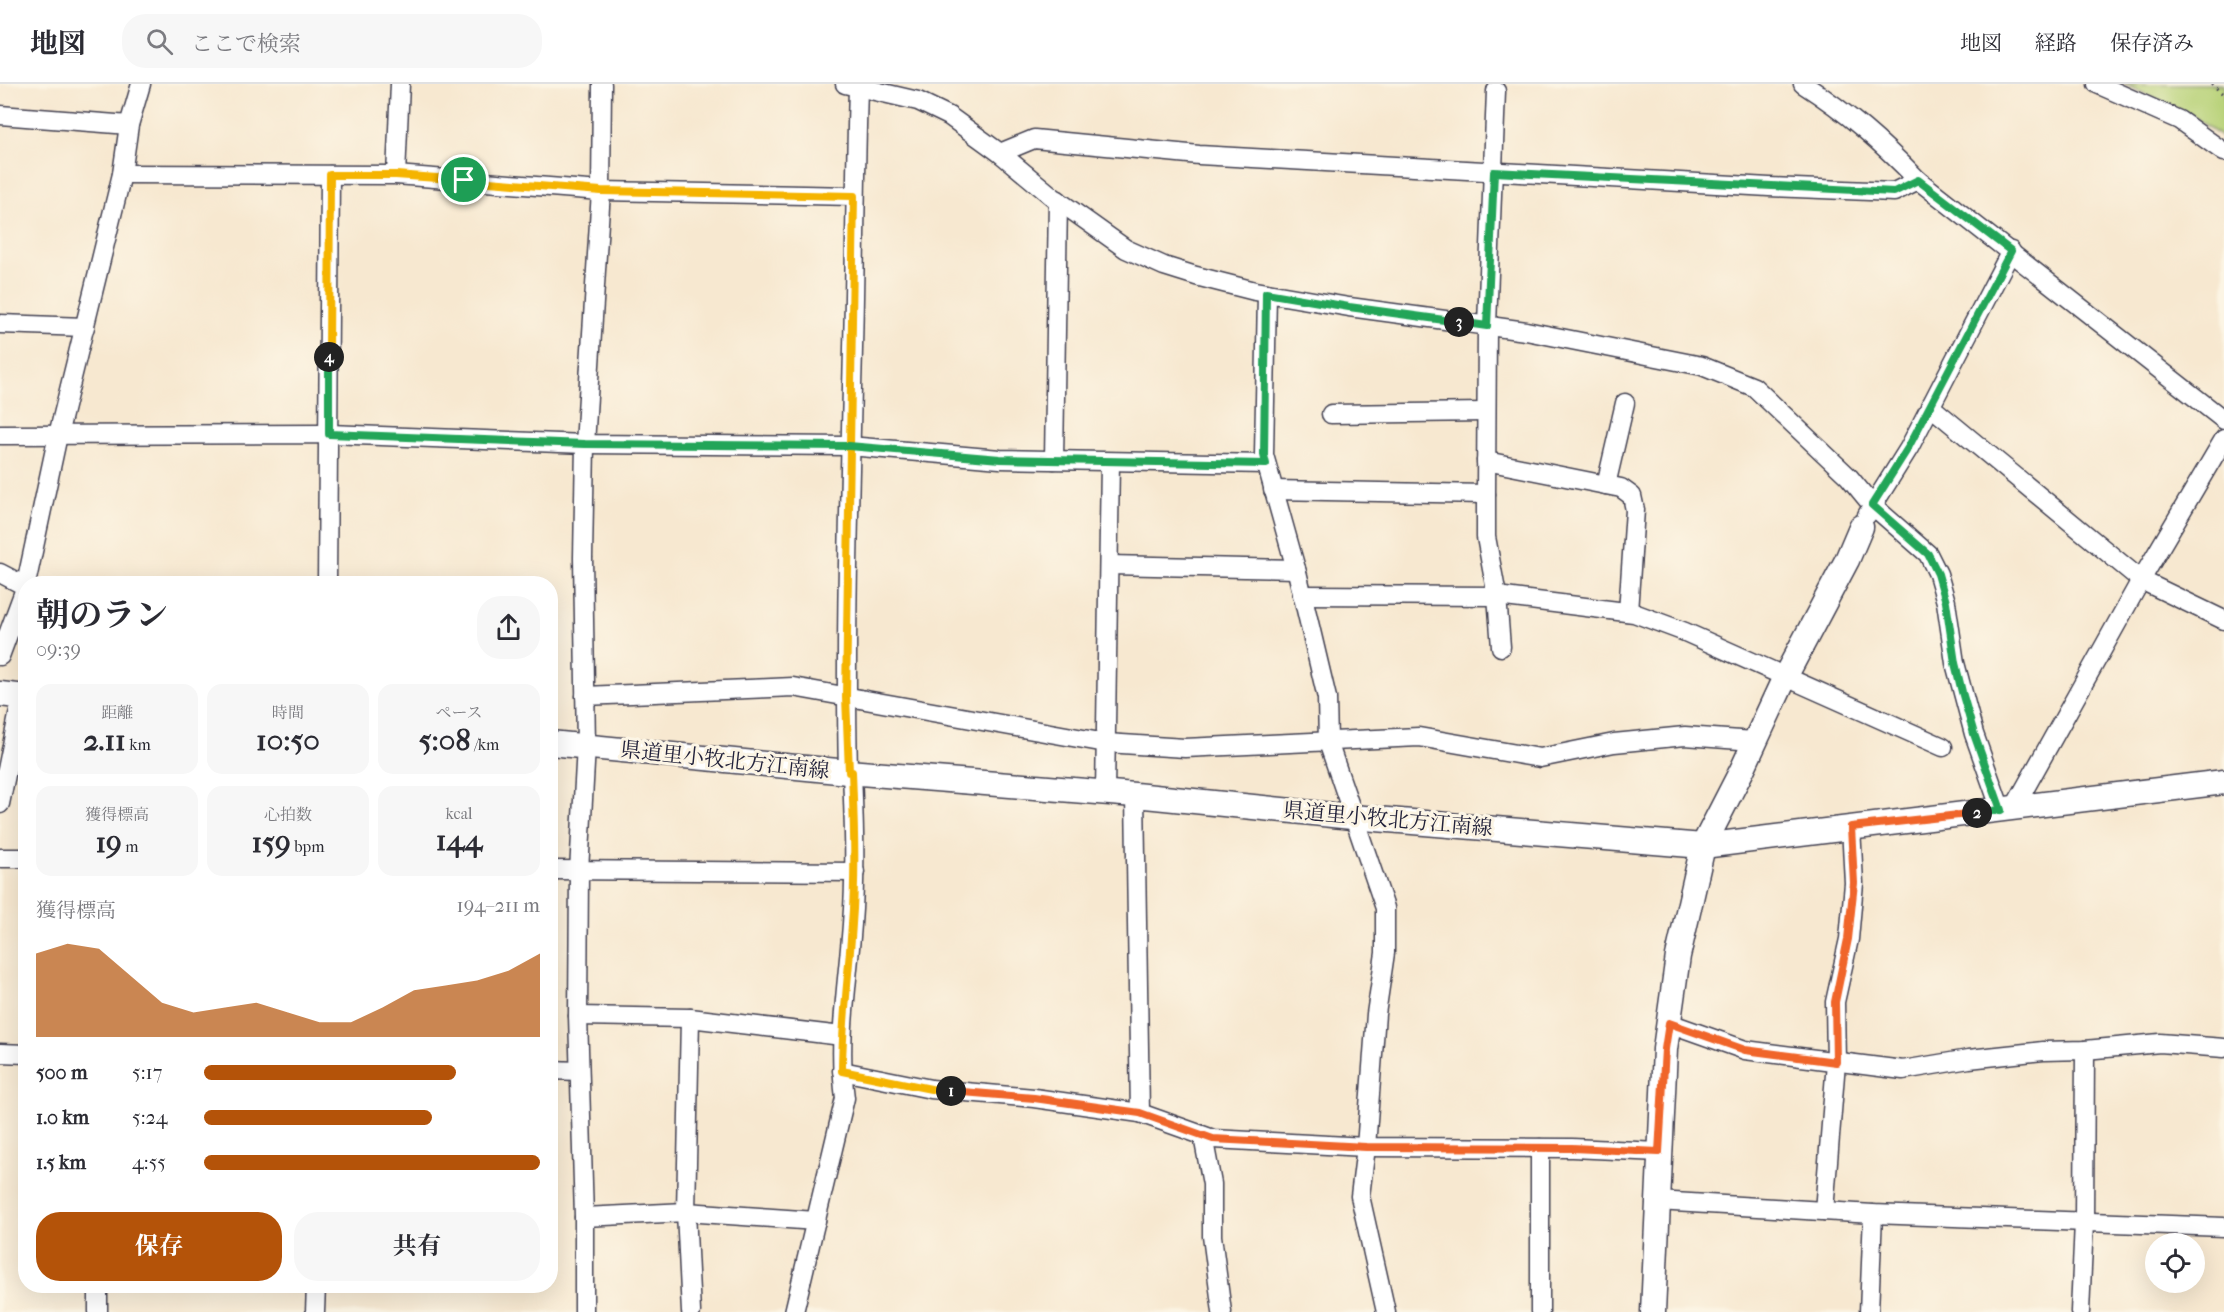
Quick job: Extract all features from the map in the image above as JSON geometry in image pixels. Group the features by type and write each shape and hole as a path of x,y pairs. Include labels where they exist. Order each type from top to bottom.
{"main road":[{"path":"1653,1312 1665,1049 1678,956 1703,846 1785,677 1847,560 1861,527"},
{"name":"県道里小牧北方江南線","path":"558,744 850,772 1135,795 1352,817 1703,846 2224,782"}],"street":[{"path":"28,576 58,435 122,174 129,125 141,84"},
{"path":"396,175 400,84"},
{"path":"584,1312 584,1217 578,1016 579,871 586,746 583,558 585,444 601,191 602,84"},
{"path":"1803,84 1842,109 1881,142 1918,180 2224,420"},
{"path":"2097,84 2180,120 2224,152"},
{"path":"794,1312 845,1098 842,1036 855,872 846,697 854,196 851,86 918,101 949,116 1126,249 1164,266 1266,293 1526,331 1702,366 1754,387 1833,462 1872,505 1928,554 1938,574 1946,602 1955,663 1974,734 2008,809"},
{"path":"1496,91 1487,326 1486,537 1497,596 1501,647"},
{"path":"0,115 129,125"},
{"path":"1000,153 1034,140 1199,155 1894,192 1918,180"},
{"path":"122,174 396,175 601,191 854,196"},
{"path":"327,576 330,175"},
{"path":"1054,460 1058,200"},
{"path":"1861,527 1908,448 2011,251"},
{"path":"1266,293 1264,455 1296,569 1327,698 1328,742 1385,908 1385,953 1376,1014 1360,1196 1386,1312"},
{"path":"0,324 85,327"},
{"path":"1606,484 1625,403"},
{"path":"1930,406 2140,580 2224,620"},
{"path":"1331,414 1486,412"},
{"path":"0,435 329,434 585,444 849,446 1000,459 1266,464"},
{"path":"2008,809 2224,439"},
{"path":"1486,461 1606,484 1621,488 1632,496 1635,510 1628,612"},
{"path":"1105,793 1110,462"},
{"path":"1273,490 1486,494"},
{"path":"1109,566 1296,569"},
{"path":"0,573 18,581"},
{"path":"1302,595 1497,596 1628,612 1685,632 1943,747"},
{"path":"0,656 18,607"},
{"path":"585,696 793,687 1106,743 1185,748 1419,737 1540,758 1614,743 1684,736 1754,741"},
{"path":"0,804 16,695"},
{"path":"1135,795 1140,1113"},
{"path":"1824,1210 1836,1062 1835,1002 1848,939 1854,883 1851,827"},
{"path":"0,858 18,858"},
{"path":"558,870 855,872"},
{"path":"578,1016 690,1018 842,1036"},
{"path":"690,1018 686,1212 691,1312"},
{"path":"1669,1023 1745,1050 1903,1070 2043,1051 2085,1050 2160,1043 2224,1048"},
{"path":"2080,1312 2084,1222 2085,1050"},
{"path":"0,1053 18,1054"},
{"path":"558,1070 579,1071"},
{"path":"842,1071 931,1089 1034,1098 1140,1113 1213,1139 1366,1147 1540,1148 1659,1152"},
{"path":"1203,1136 1212,1184 1212,1236 1222,1312"},
{"path":"1540,1148 1540,1312"},
{"path":"1657,1201 1873,1214 2224,1227"},
{"path":"584,1217 686,1212 816,1221"},
{"path":"1869,1312 1873,1214"},
{"path":"98,1293 98,1312"},
{"path":"315,1312 316,1293"}],"path":[{"path":"2212,84 2224,95"}],"green space":[{"path":"2124,84 2224,84 2224,139 2193,116"}],"route":[{"path":"464,180 396,175 330,175 329,434 585,444 849,446 1000,459 1266,464 1264,455 1266,293 1392,314 1487,326 1494,172 1894,192 1918,180 2011,251 1908,448 1872,505 1928,554 1938,574 1946,602 1955,663 1962,692 1984,765 2001,810 1851,827 1854,883 1848,939 1835,1002 1836,1062 1745,1050 1669,1023 1665,1049 1659,1152 1572,1148 1366,1147 1213,1139 1140,1113 1034,1098 931,1089 842,1071 842,1036 855,872 852,772 849,772 846,697 849,446 852,387 854,196 601,191 464,180"}]}
